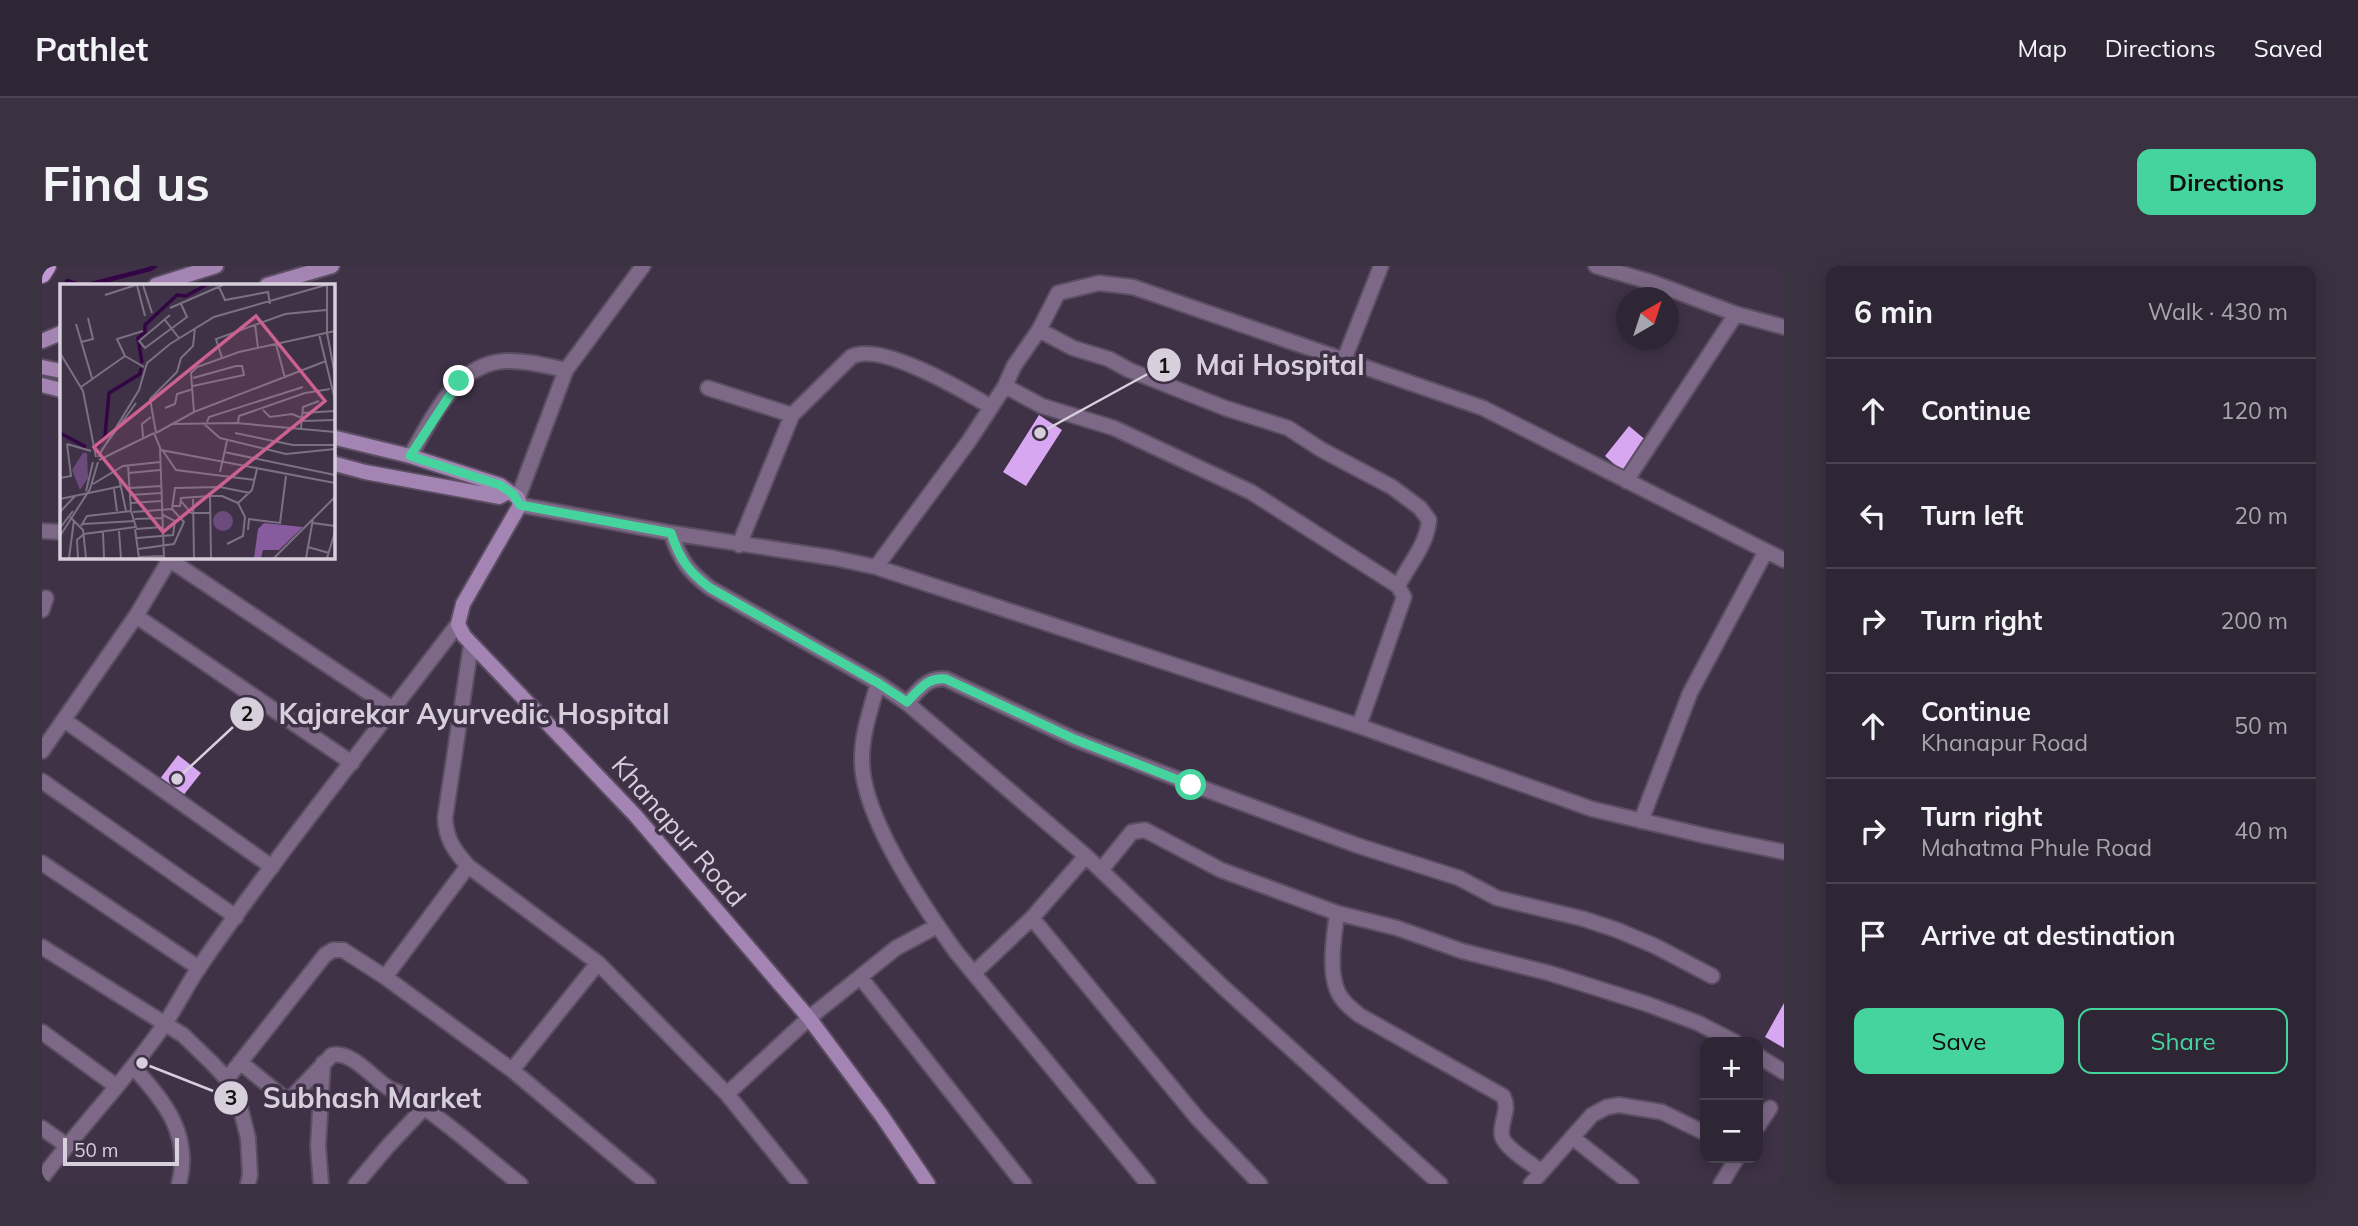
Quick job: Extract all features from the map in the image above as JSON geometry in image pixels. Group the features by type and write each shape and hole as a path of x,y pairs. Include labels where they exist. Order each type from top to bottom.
{"main road":[{"path":"42,274 47,266"},
{"path":"159,284 216,266"},
{"path":"270,284 332,266"},
{"path":"42,341 60,332"},
{"path":"42,367 60,371"},
{"path":"42,385 60,390"},
{"path":"334,437 410,456 500,485 515,498"},
{"path":"334,464 365,472 515,498"},
{"path":"458,624 463,604 515,498"},
{"name":"Khanapur Road","path":"458,624 471,645 635,815 809,1018 882,1116 928,1184"}],"street":[{"path":"643,266 566,370 515,498 671,533 876,567 1359,726 1592,809 1784,852"},
{"path":"1344,360 1381,266"},
{"path":"1596,266 1654,283 1736,314 1784,327"},
{"path":"876,567 969,441 1039,330 1058,293 1099,283 1133,287 1483,408 1784,560"},
{"path":"1626,481 1736,314"},
{"path":"1039,330 1073,348 1109,359 1129,370 1225,408 1288,428 1322,450 1392,486 1420,508 1429,520 1428,533 1398,586"},
{"path":"740,545 792,415 851,357 859,353 874,355 932,373 991,407"},
{"path":"410,456 459,381 474,369 488,363 507,360 566,370"},
{"path":"1005,386 1042,406 1114,429 1251,492 1398,586 1404,597 1359,726"},
{"path":"708,388 792,415"},
{"path":"42,531 60,532"},
{"path":"671,533 678,554 691,573 710,588 907,702 1086,856 1223,987 1440,1184"},
{"path":"1642,821 1690,693 1766,551"},
{"path":"42,751 136,616 167,558 393,709"},
{"path":"136,616 352,764"},
{"path":"42,1178 66,1145 133,1067 165,1024 199,968 272,867 458,624"},
{"path":"471,645 446,818 446,833 451,846 468,866 597,963 727,1094 800,1184"},
{"path":"907,702 927,682 936,678 946,679 1074,739 1356,845 1459,878 1497,898 1584,919 1617,930 1656,946 1712,975"},
{"path":"878,683 863,745 862,763 869,799 892,849 937,926 1148,1184"},
{"path":"64,720 272,867"},
{"path":"42,781 236,917"},
{"path":"1101,870 1132,832 1145,830 1221,870 1338,913 1397,928 1462,951 1549,973 1647,1004 1698,1023 1725,1037"},
{"path":"974,973 1032,918 1086,856"},
{"path":"42,863 199,968"},
{"path":"385,977 468,866"},
{"path":"1338,913 1332,949 1334,977 1341,998 1359,1015 1503,1096 1507,1104 1502,1135 1507,1145 1541,1171"},
{"path":"1032,918 1198,1119 1261,1184"},
{"path":"727,1094 809,1018 896,948 937,926"},
{"path":"42,947 198,1047 227,1079 239,1102 248,1138 248,1184"},
{"path":"227,1079 325,956 333,950 342,950 385,977 512,1070 648,1184"},
{"path":"512,1070 597,963"},
{"path":"861,978 1024,1184"},
{"path":"42,1032 116,1086"},
{"path":"240,1062 279,1094 291,1098 332,1055 344,1055 391,1089 424,1108 520,1184"},
{"path":"1763,1059 1784,1072"},
{"path":"321,1184 318,1146 323,1063"},
{"path":"133,1067 155,1090 172,1114 181,1142 183,1171 179,1184"},
{"path":"1531,1184 1592,1115 1607,1107 1619,1105 1662,1112 1700,1131"},
{"path":"356,1184 424,1108"},
{"path":"1763,1118 1770,1108"},
{"path":"42,1128 66,1145"},
{"path":"1572,1138 1631,1184"},
{"path":"1721,1184 1734,1163"}],"building":[{"path":"1039,415 1062,430 1026,486 1003,472"},
{"path":"1629,426 1647,441 1622,471 1605,456"},
{"path":"178,755 201,773 182,797 159,780"},
{"path":"1784,1003 1784,1048 1765,1037"}],"waterway":[{"path":"92,284 155,266"},
{"path":"67,281 76,284"}],"place":[{"name":"Mai Hospital","path":"1040,433"},
{"name":"Kajarekar Ayurvedic Hospital","path":"177,779"},
{"name":"Subhash Market","path":"142,1063"}],"route":[{"path":"459,381 410,456 500,485 518,498 520,505 671,533 678,554 691,573 710,588 907,702 927,682 936,678 946,679 1074,739 1191,785"}]}
